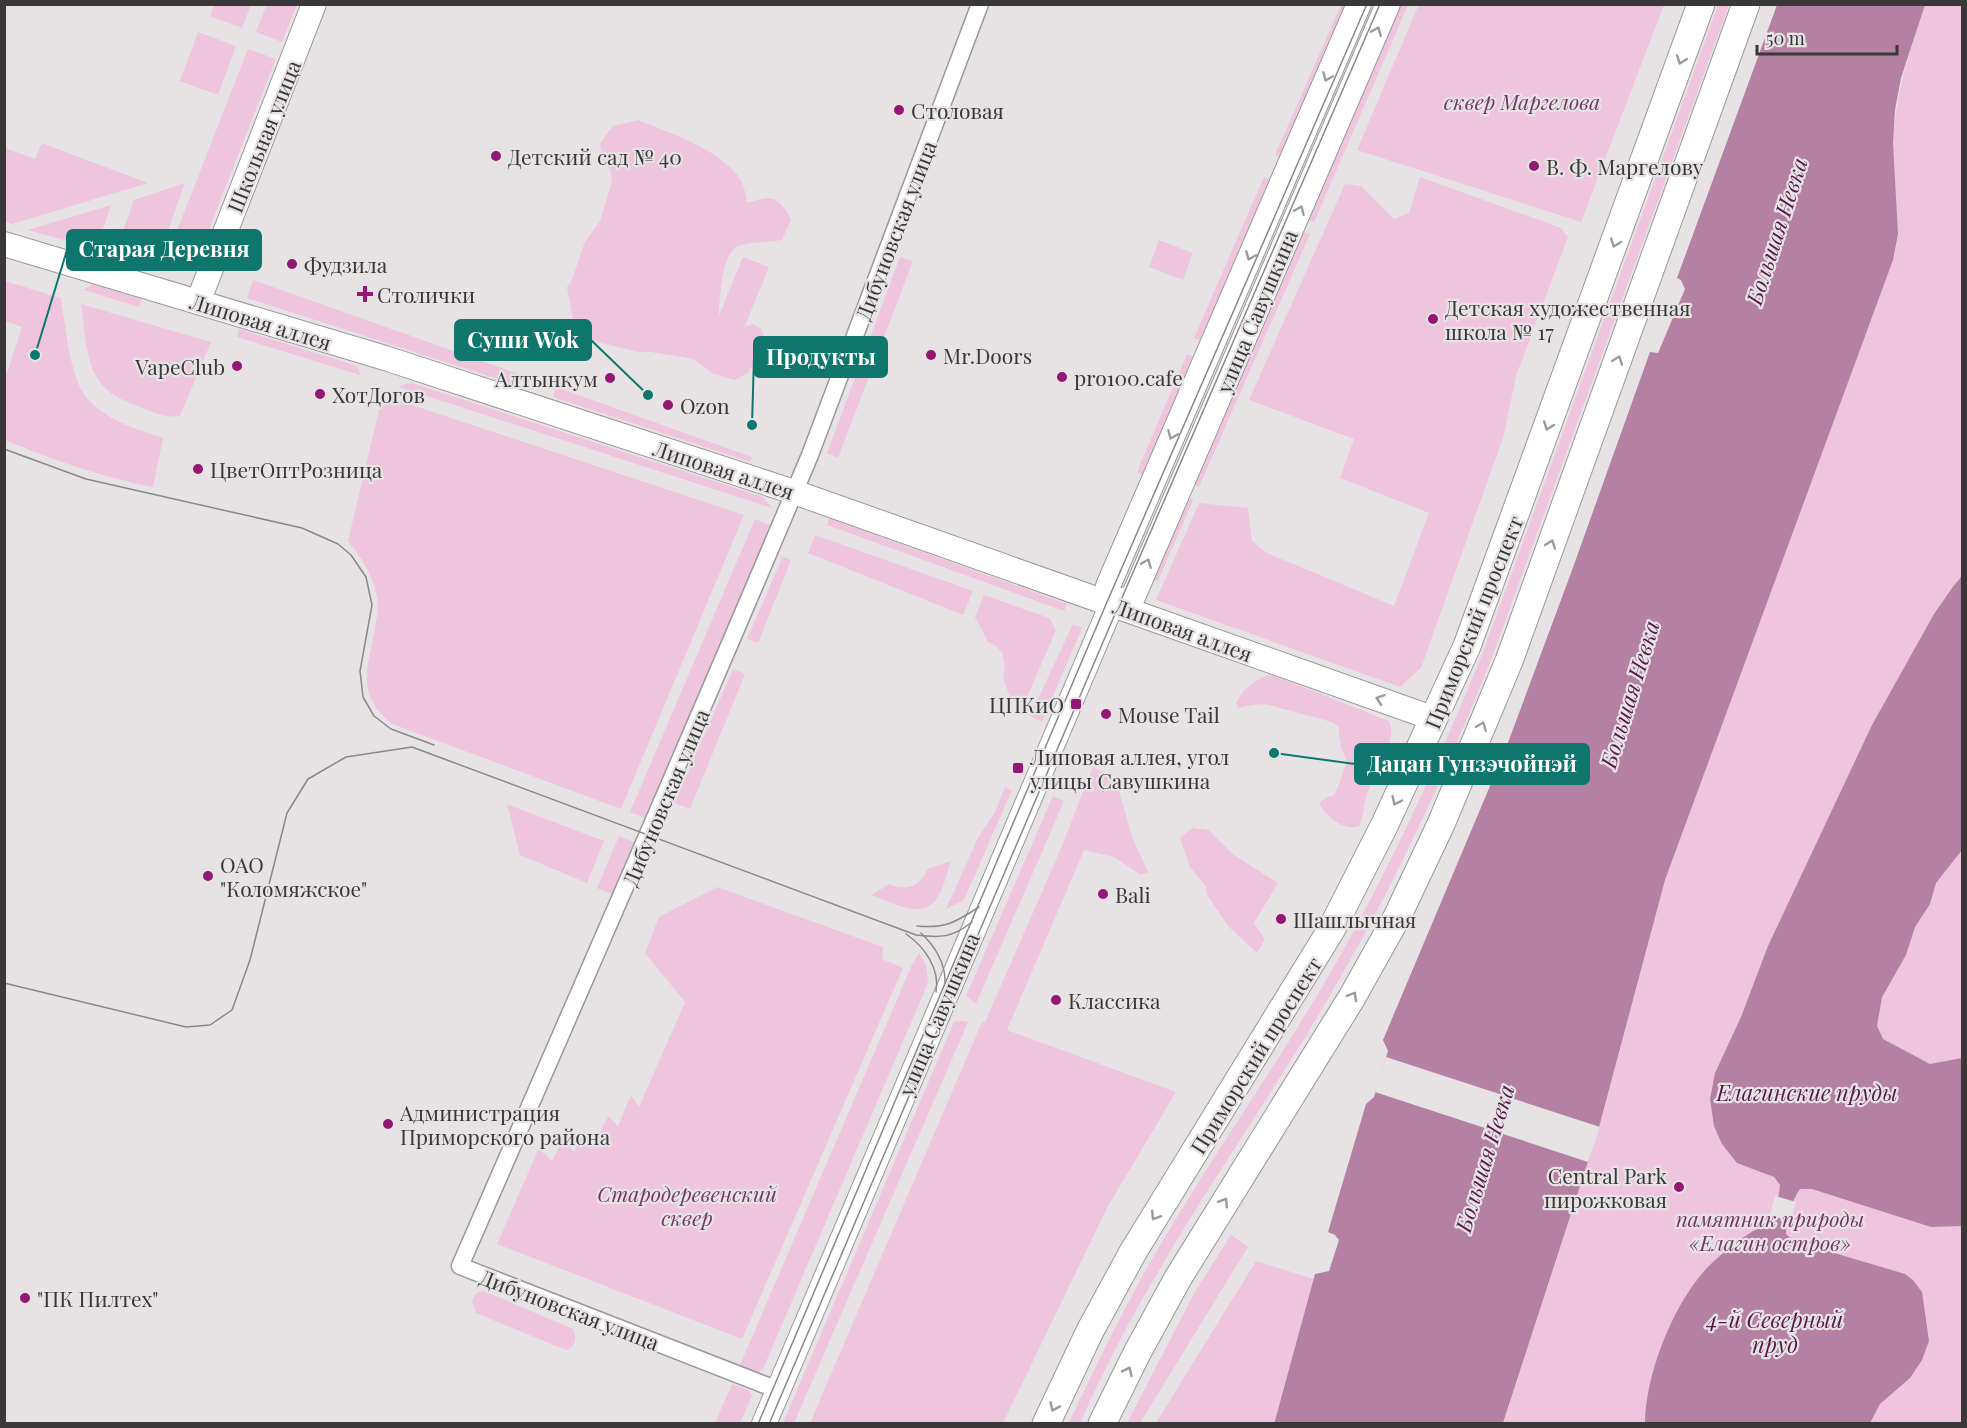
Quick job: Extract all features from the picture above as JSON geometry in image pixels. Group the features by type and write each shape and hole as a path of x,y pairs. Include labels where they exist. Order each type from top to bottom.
{"main road":[{"name":"Школьная улица","path":"198,302 314,4"},
{"name":"улица Савушкина","path":"764,1424 1112,604 1108,586 1359,4"},
{"name":"улица Савушкина","path":"1112,604 1132,597 1388,4"},
{"name":"Приморский проспект","path":"1046,1424 1090,1331 1133,1252 1331,930 1435,719 1467,646 1701,4"},
{"name":"Приморский проспект","path":"1102,1424 1178,1278 1351,999 1396,917 1440,824 1513,650 1746,4"},
{"name":"Липовая аллея","path":"4,244 384,358 794,492 1435,719"}],"street":[{"name":"Дибуновская улица","path":"778,1390 460,1266 658,813 794,492 980,4"}],"green space":[{"path":"214,4 251,5 242,28 210,16"},
{"path":"267,4 297,5 282,42 256,32"},
{"name":"сквер Маргелова","path":"1419,4 1664,5 1581,222 1357,150"},
{"path":"1341,5 1352,5 1285,160 1275,155"},
{"path":"1396,5 1408,5 1314,222 1303,218"},
{"path":"1718,5 1729,5 1493,655 1439,783 1378,909 1333,990 1150,1286 1118,1344 1080,1423 1069,1423 1151,1261 1303,1019 1347,944 1429,779 1483,652"},
{"name":"памятник природы «Елагин остров»","path":"1925,5 1962,5 1962,1423 1503,1424 1598,1131 1665,880 1737,682 1893,143 1900,89"},
{"path":"198,32 236,46 218,95 180,81"},
{"path":"248,49 276,59 206,237 176,233"},
{"path":"638,120 678,136 717,156 739,178 747,202 768,198 777,201 791,220 782,240 739,246 730,253 727,261 722,279 719,315 743,257 769,267 744,328 753,324 761,329 766,343 748,373 735,380 714,374 693,359 638,352 583,338 574,325 567,287 571,282 585,242 600,221 612,181 610,170 602,160 600,143 613,126"},
{"path":"42,143 148,183 12,224 5,222 5,148 35,159"},
{"path":"1264,177 1275,181 1205,343 1194,338"},
{"path":"1420,177 1561,228 1568,237 1516,376 1504,435 1421,668 1400,687 1156,600 1199,503 1248,508 1252,541 1267,553 1394,606 1429,513 1340,478 1354,439 1249,400 1345,184 1361,186 1394,219 1409,213"},
{"path":"185,183 155,266 114,255 134,200"},
{"path":"111,205 96,249 28,230"},
{"path":"1299,230 1310,234 1199,487 1189,482"},
{"path":"1159,240 1193,253 1183,280 1149,267"},
{"path":"900,257 913,261 838,458 827,453"},
{"path":"253,280 524,376 518,384 513,384 247,298"},
{"path":"5,281 61,298 72,364 80,388 86,397 112,418 163,438 153,487 78,467 5,440 5,372 7,373 22,327 5,321"},
{"path":"93,284 142,299 139,307 84,290"},
{"path":"81,304 211,342 180,416 164,416 150,411 121,399 104,387 89,359"},
{"path":"239,329 354,365 359,369 360,375 237,337"},
{"path":"1187,354 1198,359 1147,477 1137,472"},
{"path":"412,383 763,497 772,508 399,387"},
{"path":"556,387 752,457 750,462 553,397"},
{"path":"394,399 744,515 621,809 392,724 372,700 367,677 378,603 368,570 348,541 379,410 385,402"},
{"path":"1183,496 1193,500 1158,581 1148,577"},
{"path":"829,518 1067,604 1064,611 827,525"},
{"path":"755,519 772,526 645,818 630,812"},
{"path":"815,535 973,591 963,615 808,553"},
{"path":"783,556 791,560 758,643 747,639"},
{"path":"984,595 1049,618 1056,630 1024,704 1011,700 1003,677 1005,669 1002,652 988,642 975,617"},
{"path":"1073,624 1082,628 1042,722 1030,716"},
{"path":"733,669 745,674 690,809 675,803"},
{"path":"1268,675 1389,721 1391,731 1387,750 1368,790 1359,826 1347,826 1336,822 1319,803 1334,795 1347,761 1341,748 1338,726 1332,722 1265,704 1238,708 1236,704 1245,690"},
{"path":"1093,767 1116,780 1132,837 1148,872 1141,875 1114,857 1084,850 1007,1030 1176,1092 1108,1206 1003,1423 810,1423 982,1022 985,1022 1059,853"},
{"path":"1005,787 1012,790 964,900 946,909 978,838 995,812"},
{"path":"1053,796 1064,801 976,1004 966,996"},
{"path":"507,804 604,841 587,883 520,855"},
{"path":"1192,828 1208,830 1234,855 1278,883 1254,923 1265,939 1257,953 1229,927 1207,895 1206,886 1190,867 1180,838"},
{"path":"619,836 634,842 612,894 597,888"},
{"path":"951,861 939,894 931,905 915,909 906,908 871,895 889,884 901,887 912,886 921,880 927,869"},
{"name":"Стародеревенский сквер","path":"717,887 883,947 882,959 903,968 742,1339 497,1244 539,1148 552,1161 563,1139 574,1152 584,1130 594,1146 608,1116 618,1126 631,1095 639,1107 685,1002 645,953 659,917"},
{"path":"919,953 926,965 928,983 763,1369 758,1372 740,1365 911,967"},
{"path":"954,1022 968,1022 794,1423 783,1423"},
{"path":"1231,1235 1248,1247 1140,1423 1127,1423 1196,1290"},
{"path":"1256,1261 1314,1279 1274,1423 1156,1423"},
{"path":"484,1291 573,1329 574,1344 566,1350 476,1313 473,1299 476,1294"},
{"path":"732,1384 748,1390 752,1396 740,1423 715,1423"}],"water":[{"name":"Большая Невка","path":"1777,5 1925,5 1901,78 1895,110 1893,143 1898,234 1893,260 1665,880 1598,1131 1503,1423 1274,1424 1315,1274 1329,1271 1339,1240 1328,1232 1366,1104 1374,1097 1388,1051 1383,1040 1506,748 1650,352 1658,353 1685,289 1681,280 1677,278"},
{"name":"Елагинские пруды","path":"1962,576 1962,850 1936,883 1930,904 1915,927 1906,955 1882,997 1877,1026 1883,1039 1930,1064 1962,1058 1962,1226 1931,1227 1812,1189 1800,1189 1792,1205 1786,1228 1786,1234 1794,1241 1905,1274 1913,1280 1922,1292 1929,1341 1922,1360 1910,1378 1880,1404 1870,1423 1645,1424 1650,1382 1657,1359 1675,1315 1687,1294 1699,1277 1722,1254 1753,1231 1769,1223 1778,1198 1780,1185 1774,1177 1737,1163 1722,1144 1714,1126 1710,1099 1715,1073 1741,1017 1768,946 1872,725 1934,614"}],"pier":[{"path":"1386,1057 1600,1127 1588,1162 1375,1092"},
{"path":"1775,1196 1796,1202 1790,1221 1770,1215"}],"tram line":[{"path":"758,1424 1107,602 1367,4"},
{"path":"769,1424 1124,593 1380,4"},
{"path":"4,449 86,479 302,528 338,544 351,555 366,577 372,605 360,671 363,697 374,716 391,729 434,745"},
{"path":"4,983 186,1027 210,1025 232,1010 250,960 287,813 308,779 346,757 412,747 916,935 945,936 972,922"},
{"path":"917,926 950,923 979,907"},
{"path":"921,933 939,956 944,969 945,983"},
{"path":"906,934 930,959 936,975 936,992"}],"place":[{"name":"Столовая","path":"899,110"},
{"name":"Детский сад № 40","path":"496,156"},
{"name":"В. Ф. Маргелову","path":"1534,166"},
{"name":"Фудзила","path":"292,264"},
{"name":"Столички","path":"365,294"},
{"name":"Детская художественная школа № 17","path":"1433,319"},
{"name":"Старая Деревня","path":"35,355"},
{"name":"Mr.Doors","path":"931,355"},
{"name":"VapeClub","path":"237,366"},
{"name":"pro100.cafe","path":"1062,377"},
{"name":"Алтынкум","path":"610,378"},
{"name":"ХотДогов","path":"320,394"},
{"name":"Суши Wok","path":"648,395"},
{"name":"Ozon","path":"668,405"},
{"name":"Продукты","path":"752,425"},
{"name":"ЦветОптРозница","path":"198,469"},
{"name":"ЦПКиО","path":"1076,704"},
{"name":"Mouse Tail","path":"1106,714"},
{"name":"Дацан Гунзэчойнэй","path":"1274,753"},
{"name":"Липовая аллея, угол улицы Савушкина","path":"1018,768"},
{"name":"ОАО \"Коломяжское\"","path":"208,876"},
{"name":"Bali","path":"1103,894"},
{"name":"Шашлычная","path":"1281,919"},
{"name":"Классика","path":"1056,1000"},
{"name":"Администрация Приморского района","path":"388,1124"},
{"name":"Central Park пирожковая","path":"1679,1187"},
{"name":"\"ПК Пилтех\"","path":"25,1298"}],"water label":[{"name":"4-й Северный пруд","path":"1775,1332"}]}
